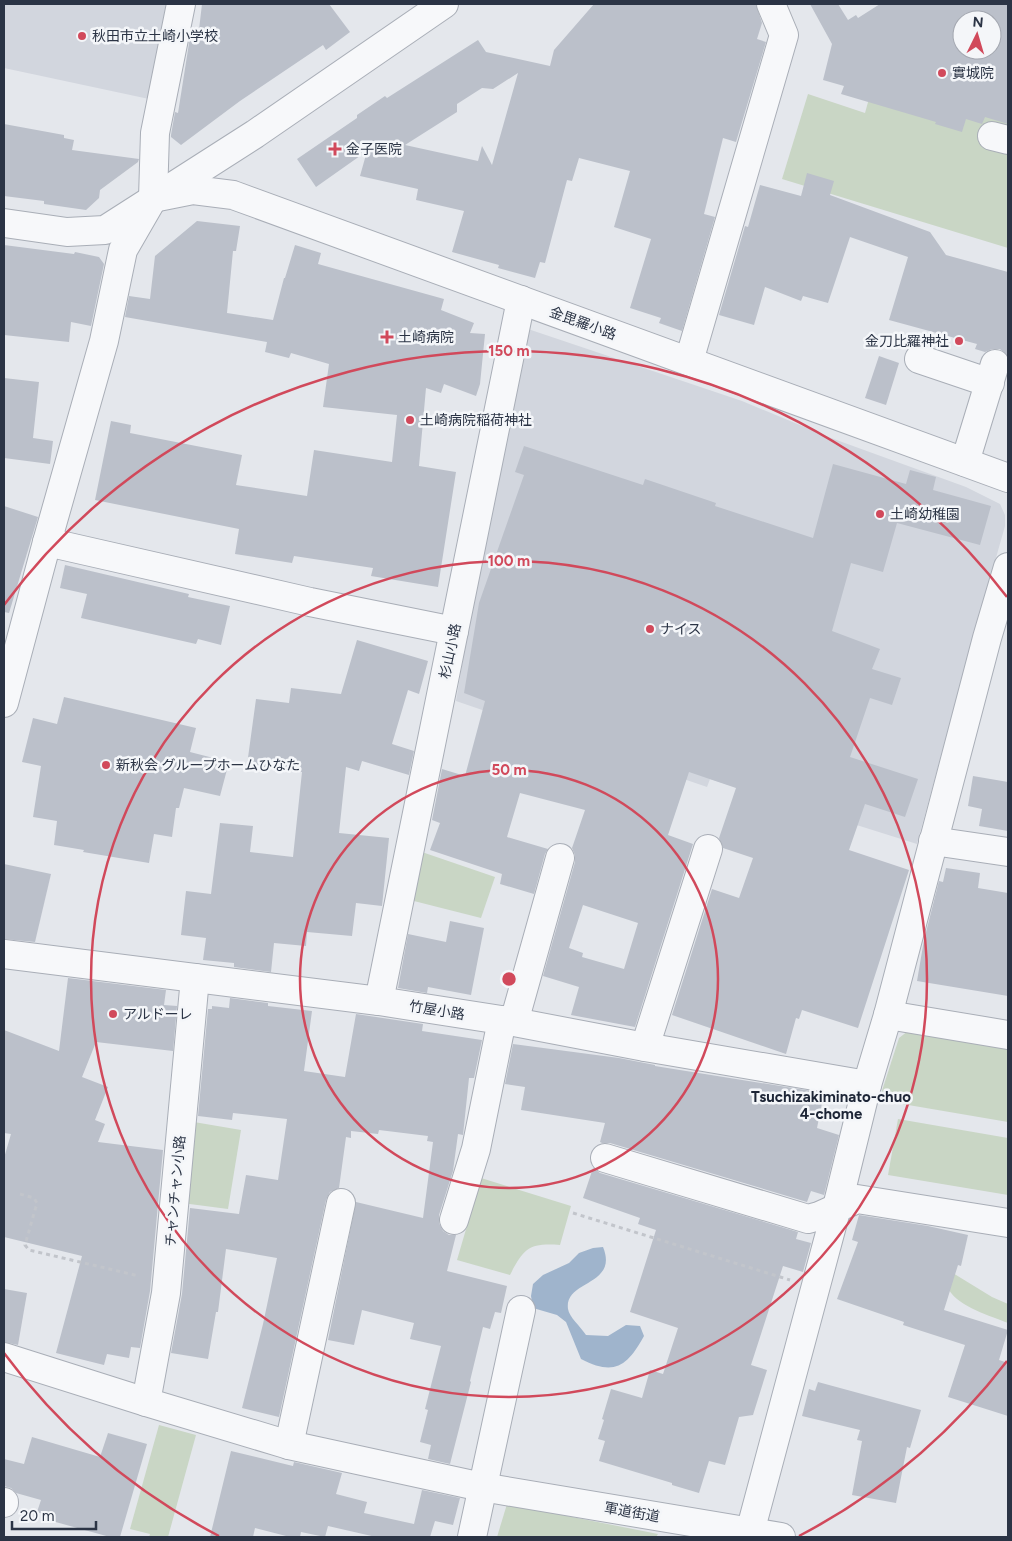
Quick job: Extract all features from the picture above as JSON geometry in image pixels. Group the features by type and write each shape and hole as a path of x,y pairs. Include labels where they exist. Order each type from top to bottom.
{"street":[{"path":"4,703 104,341 123,250 154,198 155,133 181,4"},
{"path":"4,224 67,232 105,230 255,134 444,4"},
{"path":"689,362 784,34 771,4"},
{"name":"金毘羅小路","path":"154,198 193,190 232,195 1008,478"},
{"name":"杉山小路","path":"379,1001 521,300"},
{"path":"919,359 993,374 965,462"},
{"path":"47,542 310,602 454,631"},
{"path":"750,1532 837,1207 866,1085 888,1015 933,841 997,639 1008,567"},
{"path":"933,841 1008,852"},
{"path":"645,1047 708,850"},
{"path":"454,1220 476,1148 508,1021 560,858"},
{"name":"竹屋小路","path":"4,954 379,1001 508,1021 866,1085"},
{"name":"チャンチャン小路","path":"146,1402 167,1281 195,978"},
{"path":"888,1015 1008,1035"},
{"path":"605,1158 808,1219 857,1199 1008,1223"},
{"path":"290,1445 341,1203"},
{"path":"472,1537 521,1310"},
{"name":"軍道街道","path":"4,1357 290,1445 482,1487 781,1537"}],"path":[{"path":"20,1194 34,1198 37,1203 25,1245 29,1250 136,1276 167,1281"},
{"path":"574,1214 815,1288"}],"shaded area":[{"name":"秋田市立土崎小学校","path":"4,4 166,4 149,99 4,68"},
{"path":"528,329 742,401 831,438 966,487 1000,504 1005,515 1005,526 917,844 710,779 707,787 456,701 470,618"}],"green space":[{"path":"967,4 1008,4 1008,248 782,179 808,94 865,113 881,55 952,13 952,60 1002,60 1002,10 957,10"},
{"path":"416,850 495,877 481,918 406,899"},
{"path":"908,1031 1008,1045 1008,1122 879,1100 899,1038"},
{"path":"898,1119 1008,1138 1008,1195 888,1175"},
{"path":"188,1121 241,1130 228,1209 182,1203"},
{"path":"481,1178 571,1206 560,1245 541,1245 529,1249 519,1259 510,1275 457,1260"},
{"path":"943,1267 992,1297 1008,1304 1008,1323 968,1306 954,1296 947,1285"},
{"path":"159,1425 196,1435 168,1537 149,1537 150,1534 130,1529"},
{"path":"507,1504 658,1534 656,1537 497,1537"}],"water":[{"path":"603,1247 606,1260 604,1269 598,1276 574,1293 569,1300 568,1309 573,1319 586,1335 608,1336 626,1325 640,1326 644,1336 638,1347 625,1361 611,1367 602,1367 581,1359 566,1322 557,1315 533,1308 531,1296 533,1284 543,1275 569,1263 579,1253"}],"building":[{"path":"202,4 329,4 350,32 326,50 323,45 240,101 181,145 171,135 175,112 178,113 190,37 198,38"},
{"path":"594,4 756,4 762,23 757,39 766,42 736,142 723,138 704,214 715,217 682,331 659,323 661,318 630,308 651,239 614,227 630,171 579,158 572,181 567,180 545,263 540,262 535,278 498,268 499,265 452,252 464,211 416,200 418,189 360,176 367,151 316,187 297,159 357,118 357,115 385,96 387,98 478,40 486,52 550,66 554,50","holes":["518,73 492,165 482,146 478,161 405,145 457,112 457,104 482,88 493,89"]},
{"path":"810,4 838,4 848,20 856,15 858,18 880,4 1008,4 1008,124 985,117 982,124 966,119 962,132 935,124 936,122 841,94 844,86 823,80 832,44"},
{"path":"4,124 64,135 64,138 74,140 72,150 139,159 138,162 100,190 99,198 86,210 44,204 44,201 4,196"},
{"path":"807,173 834,181 830,195 930,232 946,255 1008,272 1008,357 1000,349 992,349 985,352 975,349 977,344 889,320 908,257 850,237 828,303 803,296 801,301 765,287 754,325 719,315 745,226 748,227 760,185 801,196"},
{"path":"197,221 240,226 236,251 233,251 227,313 273,320 295,245 321,253 318,264 444,299 441,310 474,323 470,333 485,334 480,384 476,396 444,384 441,393 426,388 419,466 456,472 438,587 371,576 373,568 294,556 292,563 235,554 239,529 95,500 111,421 131,425 130,433 242,455 236,485 307,496 314,450 392,462 397,415 323,407 329,364 291,353 289,358 265,352 267,342 125,317 129,296 150,299 155,256"},
{"path":"4,245 74,254 75,252 99,257 104,264 91,326 71,322 69,342 4,335"},
{"path":"879,356 899,363 886,405 865,398"},
{"path":"4,378 39,382 33,438 53,441 50,464 4,458"},
{"path":"524,446 643,485 645,479 716,503 715,506 813,538 833,464 906,484 910,470 936,477 933,490 991,506 980,545 897,523 883,572 851,563 832,631 880,649 872,669 901,678 892,705 870,698 850,757 918,779 905,817 865,804 849,850 909,870 858,1028 802,1010 799,1019 796,1018 786,1054 672,1015 712,889 739,898 753,858 723,848 719,838 736,788 689,772 668,835 693,844 635,1027 571,1015 579,987 543,976 575,862 572,848 585,810 520,793 507,837 548,849 534,894 500,884 502,874 430,850 440,823 432,820 442,769 465,776 485,701 464,693 479,603 524,475 515,472","holes":["583,905 638,923 624,969 582,957 583,953 569,948"]},
{"path":"4,506 38,517 9,613 4,612"},
{"path":"65,565 189,594 188,597 230,606 221,645 198,639 196,644 81,618 87,594 60,588"},
{"path":"357,640 428,661 419,694 408,690 392,744 414,751 409,775 362,761 359,771 346,767 339,833 389,838 382,906 356,903 352,936 307,932 306,946 274,943 271,972 234,967 234,963 203,960 206,938 181,935 186,891 211,894 220,823 253,826 250,852 293,857 302,772 247,765 256,699 289,703 291,688 341,694"},
{"path":"64,697 196,728 190,752 229,762 220,796 184,788 179,808 176,808 172,837 154,834 149,863 54,845 57,821 33,817 41,766 22,762 33,718 57,724"},
{"path":"973,776 1008,782 1008,831 979,826 982,809 968,806"},
{"path":"4,864 51,874 35,942 4,939"},
{"path":"946,868 980,873 978,888 1008,893 1008,996 917,981 924,940 939,881 943,882"},
{"path":"450,921 484,928 471,995 428,987 427,993 398,988 408,934 446,942"},
{"path":"68,978 166,990 164,1005 177,1006 173,1051 96,1042 82,1077 108,1087 95,1120 105,1124 98,1142 163,1150 150,1291 140,1348 131,1347 129,1358 107,1354 104,1365 56,1353 82,1256 4,1237 4,1158 11,1134 4,1133 4,1030 59,1051"},
{"path":"230,998 268,1003 268,1006 312,1011 304,1071 345,1077 356,1014 423,1024 422,1031 482,1040 474,1078 469,1078 463,1135 458,1134 453,1171 439,1215 439,1223 443,1231 449,1235 456,1235 447,1271 507,1286 501,1313 495,1312 490,1329 483,1327 450,1464 428,1459 431,1445 420,1442 428,1410 425,1409 441,1346 410,1339 414,1323 362,1310 354,1345 328,1340 356,1202 423,1218 433,1142 427,1141 428,1136 379,1130 378,1134 351,1131 351,1138 346,1137 339,1188 330,1192 326,1200 279,1417 242,1408 277,1258 226,1249 218,1312 216,1312 208,1359 171,1353 182,1294 190,1208 239,1214 246,1175 278,1180 287,1119 233,1113 232,1120 198,1116 208,1009 212,1009 212,1006 229,1008"},
{"path":"513,1044 619,1058 655,1066 824,1093 817,1128 839,1135 824,1195 811,1191 807,1202 610,1143 602,1143 600,1142 605,1123 521,1110 525,1087 505,1084"},
{"path":"593,1168 600,1173 798,1232 796,1239 811,1243 803,1272 783,1266 751,1365 767,1370 753,1415 739,1417 725,1465 709,1461 699,1493 599,1461 605,1441 598,1439 611,1389 642,1398 650,1370 663,1374 678,1328 630,1312 656,1230 638,1224 640,1218 583,1198"},
{"path":"859,1215 928,1226 968,1235 961,1266 958,1265 944,1310 1008,1330 999,1360 1008,1363 1008,1416 948,1397 965,1345 903,1325 904,1322 837,1299 858,1242 852,1240"},
{"path":"4,1289 27,1293 18,1345 4,1342"},
{"path":"818,1382 921,1410 910,1448 907,1447 896,1503 852,1495 862,1441 857,1440 860,1430 802,1416 809,1389 815,1391"},
{"path":"108,1433 147,1444 120,1537 110,1537 52,1521 53,1517 37,1512 41,1500 16,1493 11,1488 4,1486 4,1459 24,1464 32,1437 100,1457"},
{"path":"231,1451 293,1466 294,1462 342,1473 336,1494 367,1502 364,1513 414,1524 422,1490 460,1498 453,1525 435,1521 430,1537 376,1537 328,1526 325,1537 301,1532 300,1537 290,1537 255,1528 253,1537 210,1537"}],"place":[{"name":"秋田市立土崎小学校","path":"82,36"},
{"name":"實城院","path":"942,73"},
{"name":"金子医院","path":"335,149"},
{"name":"土崎病院","path":"387,337"},
{"name":"金刀比羅神社","path":"959,341"},
{"name":"土崎病院稲荷神社","path":"410,420"},
{"name":"土崎幼稚園","path":"880,514"},
{"name":"ナイス","path":"650,629"},
{"name":"新秋会 グループホームひなた","path":"106,765"},
{"name":"アルドーレ","path":"113,1014"}],"district":[{"name":"Tsuchizakiminato-chuo 4-chome","path":"831,1106"}]}
